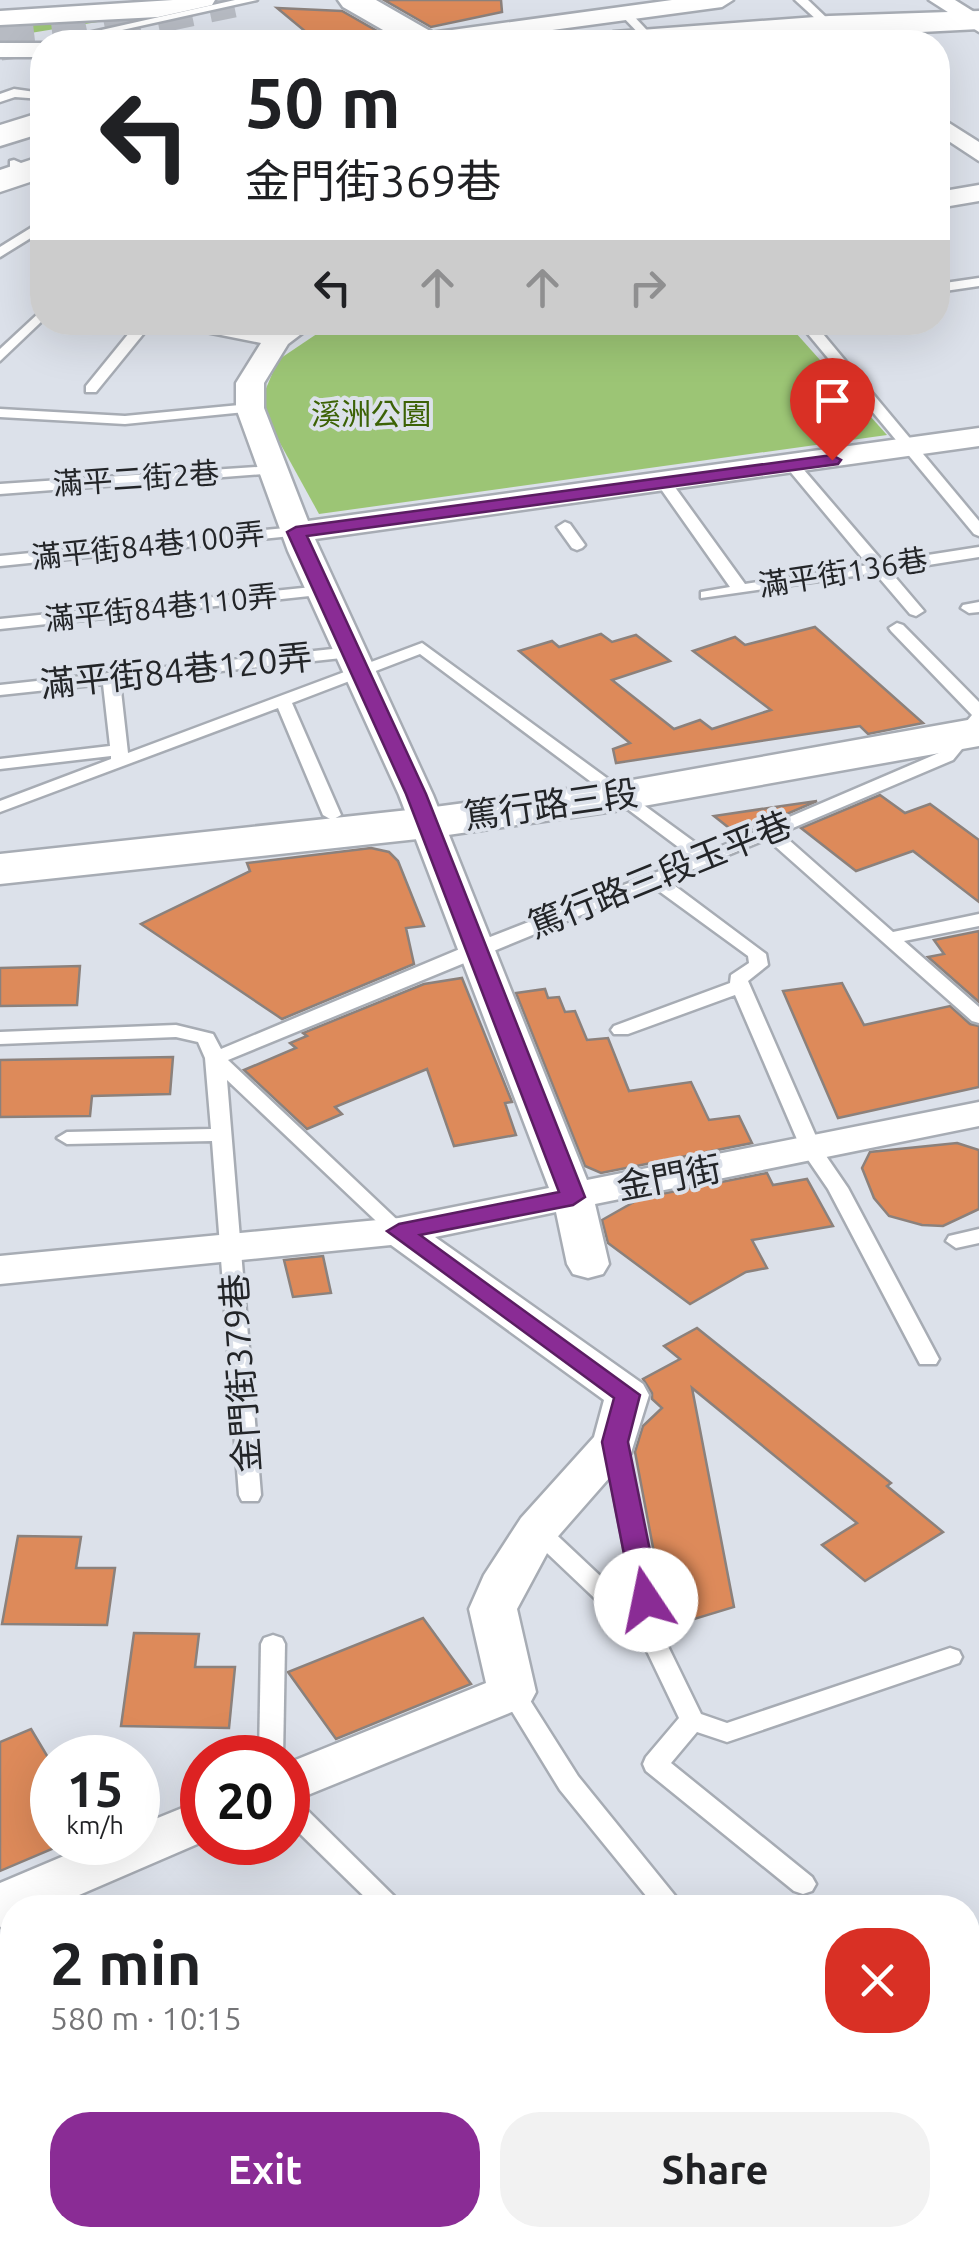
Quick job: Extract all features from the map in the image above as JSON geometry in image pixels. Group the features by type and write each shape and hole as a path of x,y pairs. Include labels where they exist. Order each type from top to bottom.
{"street":[{"path":"0,18 158,10 204,0"},
{"path":"354,0 401,30"},
{"path":"579,30 619,27 722,0"},
{"path":"940,0 977,22"},
{"path":"908,30 977,22"},
{"path":"0,54 30,51"},
{"path":"950,132 979,154"},
{"path":"950,198 979,193"},
{"path":"287,335 250,383 250,408 296,532 424,814 573,1197 588,1264"},
{"path":"296,532 979,438"},
{"name":"篤行路三段","path":"0,869 611,788 976,722"},
{"name":"篤行路三段","path":"0,850 332,814 424,814"},
{"name":"金門街","path":"0,1270 399,1231 979,1114"},
{"path":"310,1775 512,1692 492,1609 537,1530 615,1442 627,1395 399,1231"},
{"path":"26,1895 180,1829"}],"lane":[{"path":"124,30 251,0"},
{"path":"801,0 832,30"},
{"path":"0,98 14,92 30,94"},
{"path":"0,252 30,233"},
{"path":"950,286 979,282"},
{"path":"2,352 30,325"},
{"path":"91,388 135,335"},
{"path":"815,335 979,531"},
{"path":"0,412 125,420 250,408"},
{"path":"793,466 916,611"},
{"name":"滿平二街2巷","path":"0,488 272,470"},
{"path":"664,482 740,589"},
{"path":"565,527 577,545"},
{"name":"滿平街84巷100弄","path":"0,561 296,532"},
{"name":"滿平街136巷","path":"707,595 979,552"},
{"name":"滿平街84巷110弄","path":"0,624 322,591"},
{"path":"897,628 976,722"},
{"path":"0,807 119,756 283,700 356,662 422,648 706,859"},
{"name":"滿平街84巷120弄","path":"0,690 112,678 356,662"},
{"path":"112,678 119,756"},
{"path":"283,700 332,814"},
{"name":"篤行路三段玉平巷","path":"215,1058 474,950 656,880 947,756 976,722"},
{"path":"0,764 119,756"},
{"path":"769,832 979,1017"},
{"path":"620,1030 740,983 758,964 757,954 656,880"},
{"path":"891,938 979,920"},
{"path":"740,983 812,1150 838,1188 928,1359"},
{"path":"0,1038 176,1030 206,1038 215,1058 399,1231"},
{"name":"金門街379巷","path":"215,1058 250,1495"},
{"path":"67,1138 222,1136"},
{"path":"956,1241 979,1236"},
{"path":"615,1442 646,1600"},
{"path":"537,1530 654,1640 692,1720 727,1733 950,1657"},
{"path":"271,1735 273,1644"},
{"path":"512,1692 569,1783 661,1895"},
{"path":"692,1720 655,1764 802,1884"},
{"path":"310,1828 380,1895"}],"green space":[{"path":"122,18 30,30 0,38 0,22"},
{"name":"溪洲公園","path":"315,335 798,335 887,435 319,514 259,405 278,360"}],"building":[{"path":"384,0 501,0 502,12 431,27"},
{"path":"277,8 342,11 375,30 304,30"},
{"path":"815,627 923,723 868,734 860,726 616,763 613,749 630,743 519,651 552,641 559,647 601,634 612,642 636,635 670,661 612,680 674,729 700,720 712,729 771,710 693,651 735,637 745,645"},
{"path":"880,795 905,813 930,804 979,840 979,902 913,851 856,871 801,828"},
{"path":"817,801 738,835 714,816 775,807"},
{"path":"371,848 389,852 398,861 424,926 406,928 414,964 282,1019 141,924 250,871 247,863"},
{"path":"979,931 979,1002 928,957 944,954 934,940"},
{"path":"80,966 77,1005 0,1006 0,968"},
{"path":"462,978 512,1102 505,1103 516,1135 454,1146 427,1069 335,1107 342,1114 307,1129 244,1070 296,1048 290,1043 307,1036 303,1033 424,984"},
{"path":"842,983 864,1025 950,1006 970,1024 979,1026 979,1087 838,1118 783,991"},
{"path":"545,989 548,998 559,997 565,1012 575,1011 587,1040 608,1038 629,1091 691,1082 709,1120 739,1116 752,1143 601,1173 585,1166 516,993"},
{"path":"173,1057 170,1094 92,1096 90,1116 0,1117 0,1060"},
{"path":"957,1143 979,1150 979,1209 943,1226 889,1216 874,1198 862,1168 870,1152"},
{"path":"767,1173 773,1185 807,1179 833,1226 752,1240 767,1268 746,1272 690,1304 608,1243 602,1220 641,1198"},
{"path":"323,1256 331,1293 293,1297 284,1260"},
{"path":"697,1328 891,1483 887,1486 943,1532 865,1581 822,1545 857,1523 692,1388 734,1607 668,1627 635,1452 643,1426 662,1408 652,1399 643,1379 680,1359 664,1346"},
{"path":"18,1536 81,1537 76,1568 115,1568 107,1625 2,1624"},
{"path":"423,1618 471,1684 336,1739 288,1672"},
{"path":"134,1633 199,1634 195,1667 235,1667 229,1728 121,1726"},
{"path":"31,1729 35,1735 30,1735 30,1858 0,1871 0,1742"}],"tunnel":[{"path":"90,30 233,0"},
{"path":"0,43 30,40"}],"route":[{"path":"646,1600 615,1442 627,1395 439,1264 399,1231 573,1197 416,794 296,532 832,460"}]}
